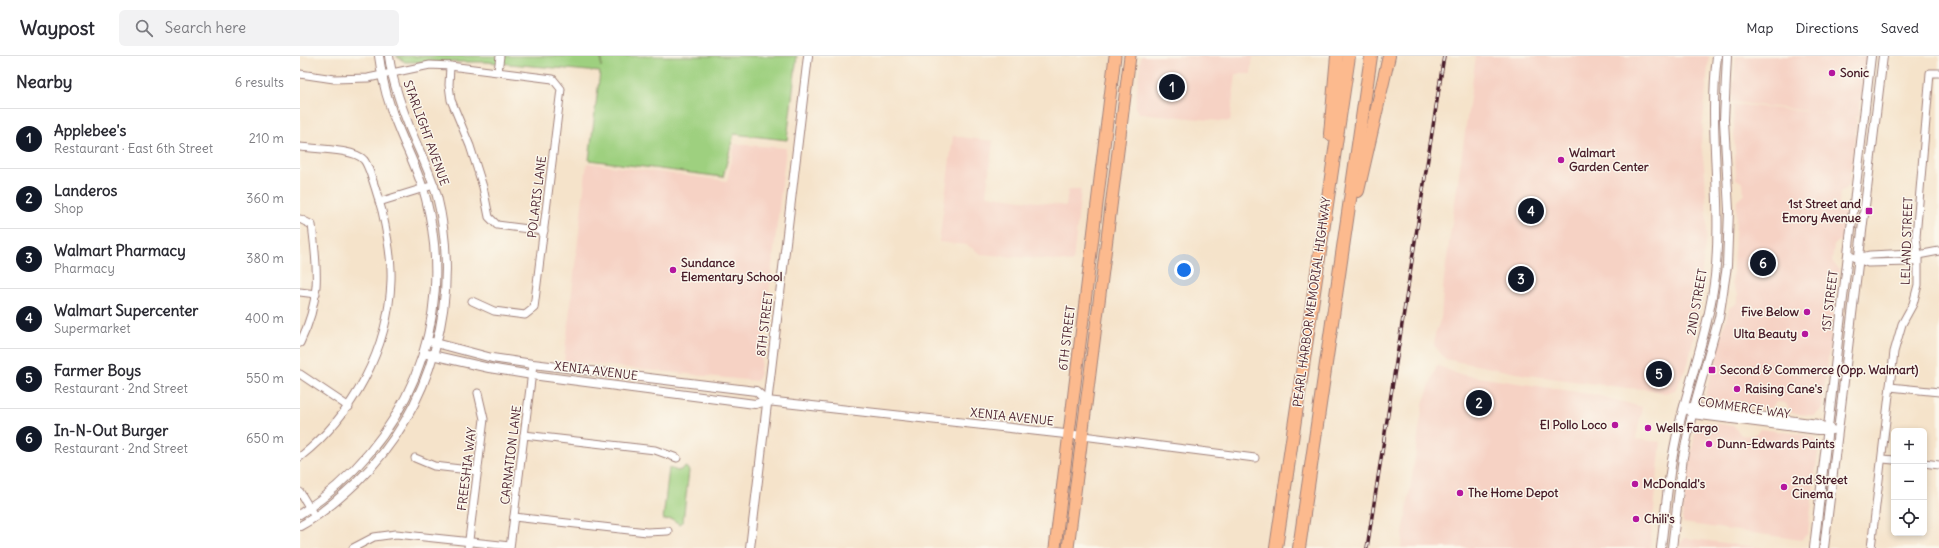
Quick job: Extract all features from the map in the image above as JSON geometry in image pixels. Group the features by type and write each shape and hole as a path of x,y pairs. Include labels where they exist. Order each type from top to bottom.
{"highway":[{"path":"1318,257 1337,56"},
{"name":"PEARL HARBOR MEMORIAL HIGHWAY","path":"1276,548 1349,56"},
{"name":"PEARL HARBOR MEMORIAL HIGHWAY","path":"1299,548 1372,56"},
{"path":"1342,256 1389,56"}],"main road":[{"name":"6TH STREET","path":"1055,548 1115,56"},
{"path":"1068,548 1130,56"}],"street":[{"name":"STARLIGHT AVENUE","path":"300,514 340,484 375,446 394,420 410,390 428,341 435,296 436,266 434,235 423,189 397,124 381,76 378,56"},
{"name":"STARLIGHT AVENUE","path":"300,526 347,492 384,453 403,425 420,395 438,343 446,297 444,234 434,185 409,127 392,74 389,56"},
{"path":"300,74 334,79 381,76 430,65 498,71 500,56"},
{"name":"8TH STREET","path":"750,548 808,56"},
{"name":"2ND STREET","path":"1661,548 1671,464 1684,408 1706,328 1715,276 1718,239 1718,193 1714,134 1714,91 1717,56"},
{"path":"1720,56 1719,92 1724,93"},
{"name":"2ND STREET","path":"1672,548 1683,457 1694,410 1714,341 1723,298 1728,249 1729,191 1725,147 1724,93 1727,56"},
{"name":"1ST STREET","path":"1814,548 1871,56"},
{"path":"1858,258 1883,56"},
{"path":"450,66 449,85 451,100 470,146 489,217 497,225 544,230"},
{"name":"POLARIS LANE","path":"472,301 494,311 525,315 534,308 561,89 553,78 498,71"},
{"name":"LELAND STREET","path":"1871,548 1896,345 1902,324 1913,304 1918,285 1918,255 1916,237 1930,73 1939,73"},
{"path":"1714,134 1720,138 1721,141 1724,185 1729,191"},
{"path":"300,147 355,153 364,160 379,202 388,236 391,280 385,322 373,363 349,407 319,442 300,457"},
{"path":"379,202 434,185"},
{"path":"300,219 312,225 318,267 316,294 308,326 300,343"},
{"path":"1718,239 1721,264 1717,296 1723,298"},
{"path":"1848,255 1858,258 1870,255 1912,253 1918,255 1939,251"},
{"name":"1ST STREET","path":"1824,548 1858,258"},
{"path":"300,292 316,294"},
{"name":"XENIA AVENUE","path":"428,341 492,358 756,391 767,401"},
{"name":"XENIA AVENUE","path":"423,353 434,354 489,368 532,375 755,404 767,401 1083,436 1255,458"},
{"name":"CARNATION LANE","path":"510,547 533,364"},
{"path":"300,374 349,407"},
{"path":"1890,387 1939,392"},
{"name":"FREESHIA WAY","path":"468,545 484,419 478,393"},
{"name":"COMMERCE WAY","path":"1684,408 1818,430 1838,430"},
{"path":"524,435 655,450 677,458"},
{"path":"415,458 434,466 478,472"},
{"path":"1883,459 1891,460"},
{"path":"1927,463 1939,465"},
{"path":"300,492 315,516"},
{"path":"514,517 647,532 668,531"},
{"path":"353,548 374,537 396,534 468,545 510,547"}],"shaded area":[{"path":"1141,56 1253,56 1251,74 1236,74 1230,122 1139,113 1135,108"},
{"path":"1476,56 1709,56 1701,143 1705,174 1707,227 1695,331 1688,364 1675,390 1665,393 1647,389 1627,388 1527,375 1445,359 1434,345 1435,334 1441,318 1444,278"},
{"path":"1736,56 1866,56 1859,117 1854,117 1857,120 1849,185 1840,193 1839,205 1846,214 1843,238 1834,245 1832,261 1839,270 1822,409 1814,416 1792,413 1785,403 1776,402 1770,409 1711,404 1705,394 1729,308 1736,304 1738,294 1732,284 1737,201 1744,194 1743,183 1736,179 1733,104 1851,116 1732,102"},
{"path":"953,136 993,141 986,195 1066,206 1068,190 1081,190 1073,262 981,254 967,245 939,242"},
{"name":"Sundance Elementary School","path":"735,144 786,148 759,378 756,381 569,362 564,360 587,163 727,181"},
{"path":"1437,365 1458,374 1596,395 1642,407 1636,439 1661,442 1650,548 1401,548 1423,404"},
{"path":"1705,422 1734,426 1741,435 1752,436 1761,429 1813,436 1819,444 1808,533 1801,540 1683,523 1682,518 1688,471 1696,428"},
{"path":"1685,538 1765,548 1679,548 1680,543"}],"green space":[{"path":"396,56 601,56 601,67 602,56 797,56 787,140 734,134 723,177 589,160 600,72 487,62 405,62"},
{"path":"686,467 689,471 683,521 679,524 672,519 663,520 669,468 678,471"}],"railway":[{"path":"1367,548 1444,56"}],"place":[{"name":"Sonic","path":"1832,73"},
{"name":"Applebee's","path":"1172,87"},
{"name":"Walmart Garden Center","path":"1561,160"},
{"name":"Walmart Supercenter","path":"1531,211"},
{"name":"1st Street and Emory Avenue","path":"1869,211"},
{"name":"In-N-Out Burger","path":"1763,263"},
{"name":"Sundance Elementary School","path":"673,270"},
{"name":"Walmart Pharmacy","path":"1521,279"},
{"name":"Five Below","path":"1807,312"},
{"name":"Ulta Beauty","path":"1805,334"},
{"name":"Second & Commerce (Opp. Walmart)","path":"1712,370"},
{"name":"Farmer Boys","path":"1659,374"},
{"name":"Raising Cane's","path":"1737,389"},
{"name":"Landeros","path":"1479,403"},
{"name":"El Pollo Loco","path":"1615,425"},
{"name":"Wells Fargo","path":"1648,428"},
{"name":"Dunn-Edwards Paints","path":"1709,444"},
{"name":"McDonald's","path":"1635,484"},
{"name":"2nd Street Cinema","path":"1784,487"},
{"name":"The Home Depot","path":"1460,493"},
{"name":"Chili's","path":"1636,519"}]}
